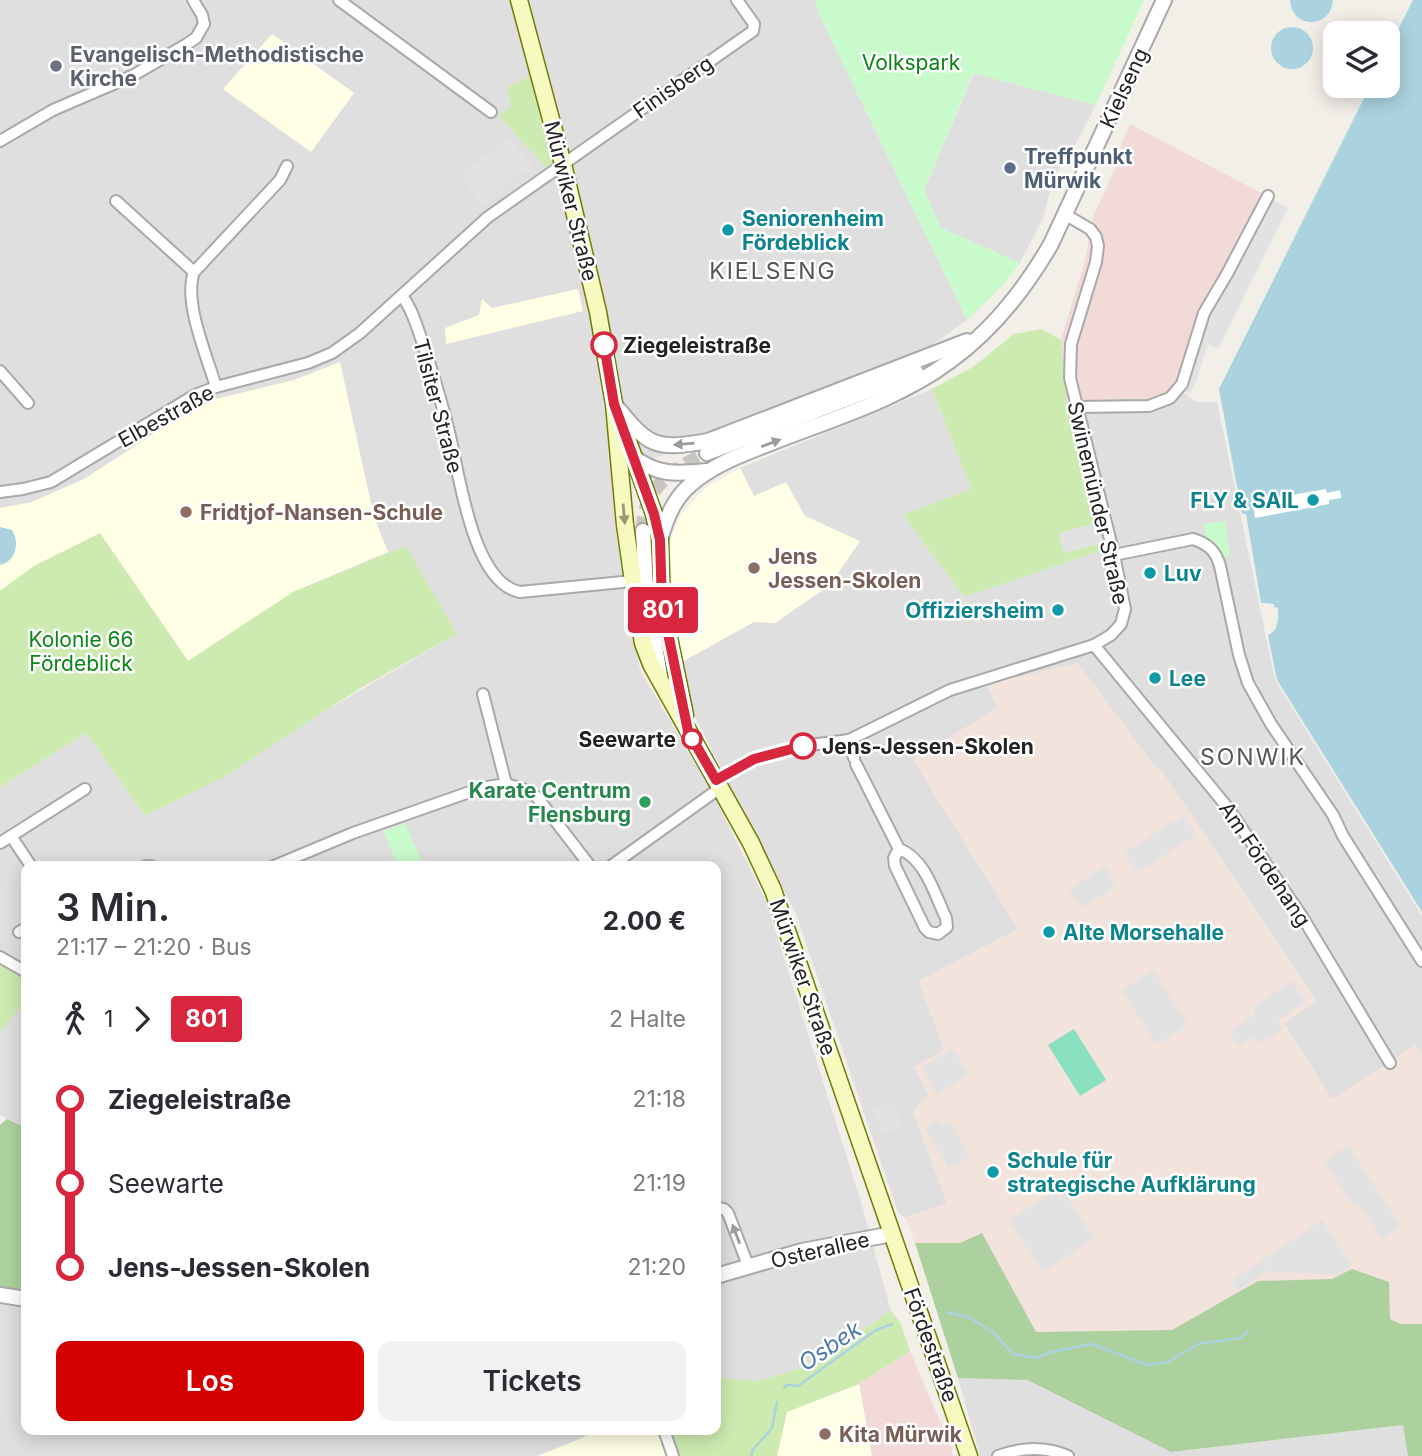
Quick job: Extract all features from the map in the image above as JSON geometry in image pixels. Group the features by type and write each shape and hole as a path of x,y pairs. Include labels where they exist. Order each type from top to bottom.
{"main road":[{"name":"Mürwiker Straße","path":"519,0 563,164 598,312 617,421 625,525 643,643 773,890 892,1234"},
{"name":"Mürwiker Straße","path":"614,404 654,514 660,540 662,604 688,731"},
{"name":"Fördestraße","path":"892,1234 969,1456"}],"street":[{"path":"0,141 53,110 132,76 196,38 204,24 193,0"},
{"path":"339,0 491,112"},
{"name":"Finisberg","path":"563,164 753,31 754,24 737,0"},
{"name":"Kielseng","path":"1066,215 1164,0"},
{"path":"402,296 488,217 563,164"},
{"path":"216,387 192,303 194,272 280,180 287,166"},
{"path":"1077,407 1149,406 1161,402 1176,391 1185,375 1204,313 1268,196"},
{"path":"116,201 194,272"},
{"path":"660,540 673,506 689,486 709,471 734,457 881,400 951,360 1014,301 1051,244 1066,215"},
{"name":"Swinemünder Straße","path":"618,861 746,763 803,746 849,740 950,690 1094,645 1111,635 1121,624 1125,609 1114,555 1070,378 1071,344 1096,262 1098,246 1090,229 1066,215"},
{"name":"Elbestraße","path":"0,492 51,482 195,395 288,369 332,353 360,333 402,296"},
{"name":"Tilsiter Straße","path":"402,296 411,311 440,398 467,512 481,551 496,578 511,590 520,592 633,582"},
{"path":"614,404 642,436 655,443 679,446 698,443 978,337"},
{"path":"707,453 906,376 978,337"},
{"path":"0,371 29,403"},
{"path":"617,421 627,450 646,467 683,473 709,471"},
{"path":"643,531 646,588 661,681"},
{"path":"1114,555 1193,539 1204,542 1218,557 1239,655 1248,683 1270,724 1333,815 1343,836 1422,961"},
{"name":"Am Fördehang","path":"1094,645 1228,808 1303,918 1390,1063"},
{"path":"483,694 506,784"},
{"path":"849,740 855,761 899,849 908,852 920,864 946,918 947,927 938,934 925,928 897,874 894,858 899,849"},
{"path":"286,861 353,833 481,789 506,784 537,797 586,861"},
{"path":"0,843 85,789"},
{"path":"11,836 28,861"},
{"path":"0,957 21,969"},
{"name":"Osterallee","path":"721,1209 727,1213 749,1268"},
{"name":"Osterallee","path":"721,1275 802,1251 892,1234"},
{"path":"0,1295 21,1298"},
{"path":"666,1435 673,1456"},
{"path":"998,1456 1036,1448 1068,1456"}],"shaded area":[{"path":"0,0 816,0 818,12 967,320 928,348 611,476 616,533 640,670 713,794 766,901 861,1202 891,1311 862,1330 830,1359 760,1381 721,1378 721,861 21,861 21,973 0,960 0,787 86,733 145,816 457,634 293,592 34,566 0,591"},
{"path":"272,34 354,93 311,152 223,89"},
{"path":"974,73 1096,105 1061,165 1050,190 1044,216 1020,263 941,228 924,190"},
{"path":"1130,124 1263,194 1219,281 1201,306 1175,385 1157,398 1067,401 1061,340 1085,260 1094,214 1116,167"},
{"path":"508,137 532,165 484,205 460,177"},
{"path":"1271,199 1288,208 1218,349 1208,344 1190,394 1183,389 1208,314"},
{"path":"578,289 583,311 446,344 445,328 479,315 482,299 492,308"},
{"name":"Fridtjof-Nansen-Schule","path":"340,362 374,517 388,552 293,592 188,661 100,534 34,566 0,591 0,508 32,502 84,479 186,413 216,399 294,380"},
{"path":"1175,385 1196,402 1217,402 1275,680 1422,916 1422,1055 1416,1045 1332,1100 1284,1023 1316,1001 1161,770 986,685 998,707 914,760 1018,929 919,981 944,1050 928,1095 913,1112 947,1203 905,1218 898,1212 796,914 692,711 668,615 681,514 705,488 740,468 932,389 971,489 904,515 964,597 1103,550 1067,401 1157,398"},
{"name":"Jens Jessen-Skolen","path":"740,468 754,496 786,482 805,516 860,541 830,585 775,623 754,622 680,663 668,615 666,551 681,514 705,488"},
{"path":"1097,523 1102,543 1064,553 1059,533"},
{"path":"1078,663 1154,765 1161,770 1317,1001 1284,1023 1332,1099 1416,1045 1422,1055 1422,1324 1399,1324 1289,1309 957,1373 930,1279 905,1218 947,1203 913,1112 928,1095 914,1067 944,1050 919,981 1018,929 913,760 998,707 986,684"},
{"path":"1184,815 1196,835 1136,873 1124,853"},
{"path":"1105,866 1117,886 1081,908 1069,889"},
{"path":"1153,970 1188,1025 1156,1045 1122,990"},
{"path":"1292,981 1306,1002 1278,1020 1283,1029 1260,1044 1255,1036 1239,1046 1229,1031 1256,1014 1252,1007"},
{"path":"21,1007 21,1126 0,1115 0,1031"},
{"path":"952,1048 969,1074 937,1095 922,1068"},
{"path":"893,1102 902,1125 896,1127 897,1130 881,1132 873,1109"},
{"path":"939,1119 943,1126 950,1122 970,1156 948,1168 925,1127"},
{"path":"1348,1146 1401,1226 1382,1239 1358,1203 1353,1206 1324,1161"},
{"path":"1061,1187 1094,1239 1042,1272 1009,1220"},
{"path":"1322,1220 1352,1266 1339,1275 1267,1271 1238,1291 1231,1281"},
{"path":"0,1287 21,1289 21,1435 589,1435 538,1456 0,1456"},
{"path":"910,1351 953,1456 872,1456 859,1384"},
{"path":"958,1378 1026,1380 1171,1452 1403,1425 1408,1456 980,1456"},
{"name":"Kita Mürwik","path":"859,1384 872,1456 777,1456 787,1412"},
{"path":"589,1435 662,1435 669,1456 538,1456"}],"green space":[{"name":"Volkspark","path":"816,0 1144,0 1096,105 973,73 924,190 941,228 1020,263 1004,284 967,320 818,12"},
{"path":"530,76 552,162 546,168 499,116 511,106 507,87"},
{"path":"1042,329 1061,340 1067,401 1097,523 1059,534 1064,553 1102,543 1103,550 964,597 903,515 971,489 932,389 973,367 1014,334"},
{"path":"1225,521 1230,556 1223,558 1216,544 1206,538 1203,524"},
{"name":"Kolonie 66 Fördeblick","path":"100,533 188,661 293,592 406,546 457,634 357,690 224,777 145,816 86,733 0,787 0,591 34,566"},
{"path":"405,823 422,861 396,861 383,831"},
{"path":"0,960 21,973 21,1007 0,1031"},
{"path":"1074,1029 1106,1080 1080,1096 1048,1045"},
{"path":"7,1119 21,1126 21,1289 0,1287 0,1125"},
{"path":"982,1233 1036,1332 1172,1330 1258,1281 1332,1279 1352,1269 1389,1282 1390,1319 1400,1324 1422,1324 1422,1456 1408,1456 1403,1425 1171,1452 1027,1380 958,1378 915,1243 960,1243"},
{"path":"891,1311 901,1324 910,1351 859,1384 787,1412 777,1456 669,1456 662,1435 721,1435 721,1378 760,1381 830,1359 862,1330"}],"water":[{"path":"1290,0 1333,0 1331,10 1326,16 1312,22 1297,17"},
{"path":"1413,0 1422,0 1422,912 1277,680 1268,635 1276,628 1278,608 1274,607 1274,604 1261,603 1246,514 1242,514 1219,389 1364,98 1400,98 1400,26"},
{"path":"1292,27 1307,33 1313,48 1307,63 1292,69 1277,63 1271,48 1277,33"},
{"path":"0,527 12,530 16,546 10,560 0,565"}],"pier":[{"path":"1326,489 1327,493 1340,490 1341,498 1329,500 1329,504 1255,518 1253,502"}],"waterway":[{"name":"Osbek","path":"947,1312 970,1318 994,1333 1013,1354 1036,1358 1051,1352 1091,1344 1148,1365 1168,1362 1198,1344 1240,1338 1248,1331"},
{"name":"Osbek","path":"784,1388 787,1385 798,1386 876,1330 892,1324"},
{"name":"Osbek","path":"752,1456 752,1451 772,1428 777,1402"}],"tunnel":[{"path":"643,531 644,515 654,491 682,466 707,453"}],"bus line":[{"name":"801","path":"604,345 614,404 654,514 660,540 662,604 688,731 716,780 754,759 803,746"}],"place":[{"name":"Evangelisch-Methodistische Kirche","path":"56,66"},
{"name":"Treffpunkt Mürwik","path":"1010,168"},
{"name":"Seniorenheim Fördeblick","path":"728,230"},
{"name":"Ziegeleistraße","path":"604,345"},
{"name":"FLY & SAIL","path":"1313,500"},
{"name":"Fridtjof-Nansen-Schule","path":"186,512"},
{"name":"Jens Jessen-Skolen","path":"754,568"},
{"name":"Luv","path":"1150,573"},
{"name":"Offiziersheim","path":"1058,610"},
{"name":"Lee","path":"1155,678"},
{"name":"Seewarte","path":"692,739"},
{"name":"Jens-Jessen-Skolen","path":"803,746"},
{"name":"Karate Centrum Flensburg","path":"645,802"},
{"name":"Alte Morsehalle","path":"1049,932"},
{"name":"Schule für strategische Aufklärung","path":"993,1172"},
{"name":"Kita Mürwik","path":"825,1434"}],"district":[{"name":"KIELSENG","path":"773,271"},
{"name":"SONWIK","path":"1253,757"}]}
